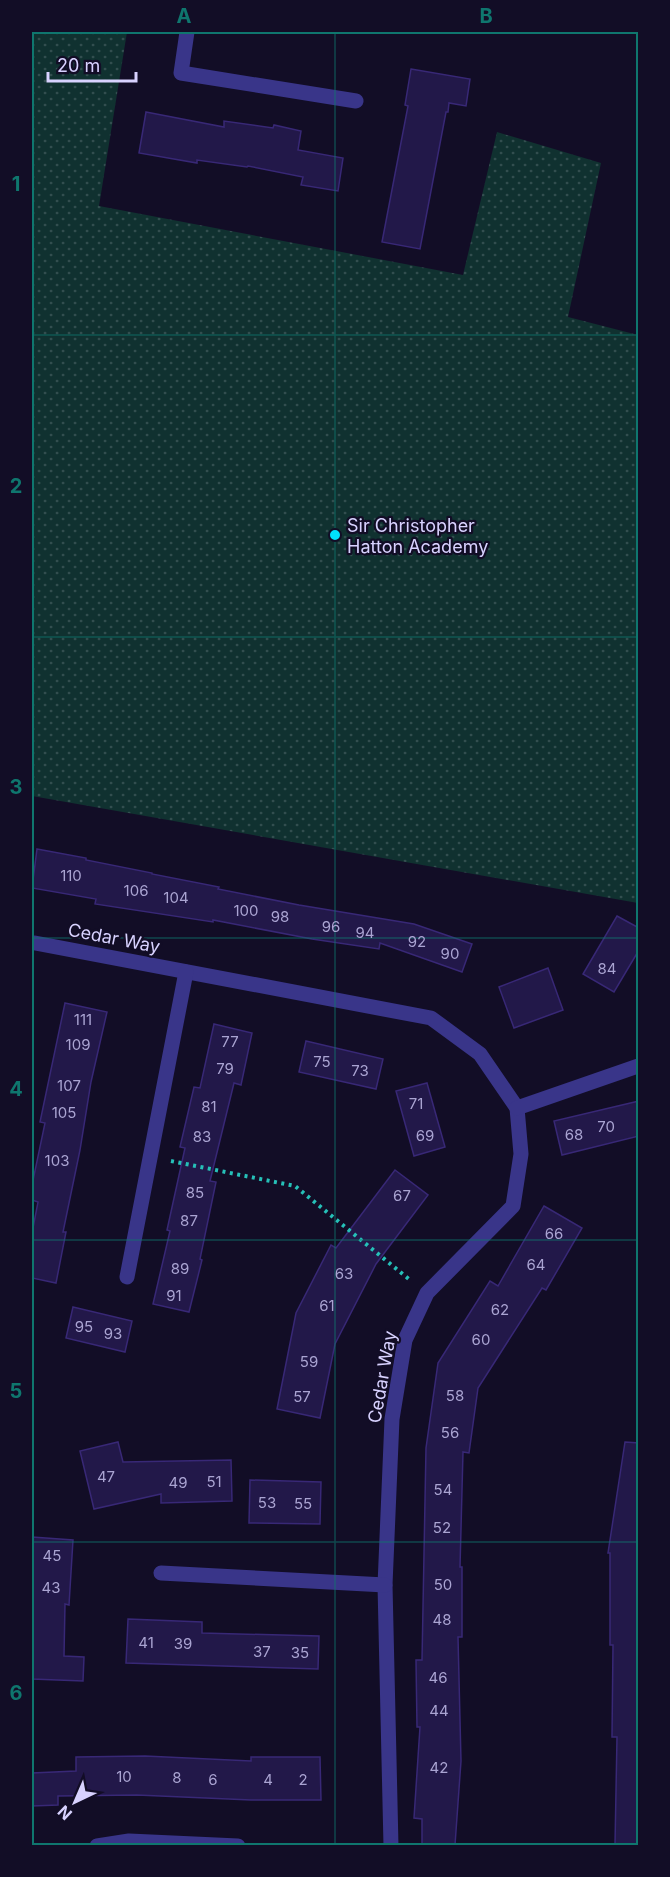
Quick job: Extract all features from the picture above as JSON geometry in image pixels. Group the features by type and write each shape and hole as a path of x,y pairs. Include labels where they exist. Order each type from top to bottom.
{"street":[{"path":"187,32 181,73 356,101"},
{"name":"Cedar Way","path":"35,943 430,1018 480,1054 518,1108 521,1154 513,1206 427,1293 405,1340 392,1419 385,1585 392,1845"},
{"path":"127,1277 186,972"},
{"path":"518,1108 639,1066"},
{"path":"161,1573 385,1585"},
{"path":"98,1845 129,1841 238,1845"}],"path":[{"path":"150,1157 295,1186 427,1293"}],"green space":[{"name":"Sir Christopher Hatton Academy","path":"32,32 127,32 99,206 463,275 497,132 601,163 568,317 638,335 638,903 32,796"}],"building":[{"path":"411,69 470,79 466,106 449,103 448,112 446,112 420,249 382,242 408,106 405,105"},
{"path":"146,112 224,127 224,121 273,128 274,125 301,131 298,150 343,158 338,191 301,185 303,177 248,166 197,160 197,163 139,153"},
{"path":"37,849 219,887 218,889 414,924 472,944 462,972 380,943 379,949 213,920 213,922 95,904 96,899 32,888"},
{"path":"617,916 639,928 639,950 614,992 583,974"},
{"path":"548,968 563,1010 514,1028 499,987"},
{"path":"65,1003 107,1012 91,1082 63,1232 66,1232 56,1283 32,1278 32,1233 38,1202 32,1200 32,1185 45,1123 40,1122"},
{"path":"214,1024 252,1033 241,1085 234,1083 210,1181 216,1182 200,1259 202,1260 189,1312 153,1304 170,1231 167,1230 185,1148 180,1147 194,1087 200,1088"},
{"path":"306,1041 383,1059 376,1089 299,1072"},
{"path":"427,1083 445,1147 414,1156 396,1091"},
{"path":"639,1101 639,1136 562,1155 554,1121"},
{"path":"395,1170 428,1195 376,1264 335,1344 320,1418 277,1409 296,1313 331,1245 336,1248"},
{"path":"544,1206 582,1228 546,1290 542,1288 478,1388 469,1453 463,1452 460,1567 462,1567 462,1637 458,1637 461,1761 455,1845 422,1845 422,1819 414,1818 420,1727 417,1727 416,1660 422,1660 426,1448 438,1363 490,1281 498,1286"},
{"path":"73,1307 132,1321 125,1352 66,1338"},
{"path":"118,1442 123,1462 231,1460 232,1501 161,1503 161,1494 94,1509 80,1451"},
{"path":"625,1442 639,1443 639,1845 615,1845 617,1737 612,1737 613,1645 610,1645 610,1553 608,1553"},
{"path":"250,1480 321,1482 320,1524 249,1523"},
{"path":"32,1537 73,1540 69,1605 65,1604 64,1656 84,1657 83,1681 32,1679"},
{"path":"128,1619 202,1622 202,1633 319,1636 318,1669 126,1663"},
{"path":"145,1756 251,1761 251,1757 320,1757 321,1800 251,1800 137,1795 58,1796 58,1805 32,1806 32,1773 76,1771 76,1757"}],"place":[{"name":"Sir Christopher Hatton Academy","path":"335,535"}]}
